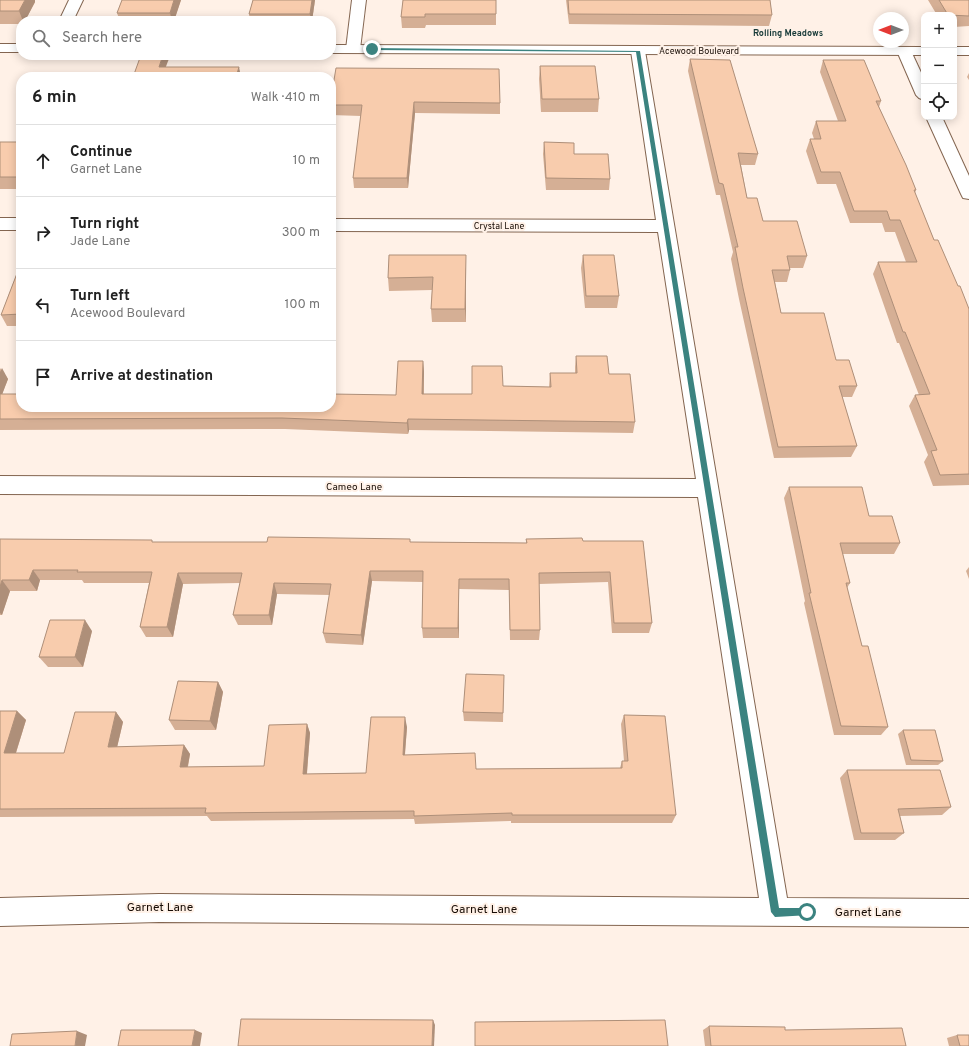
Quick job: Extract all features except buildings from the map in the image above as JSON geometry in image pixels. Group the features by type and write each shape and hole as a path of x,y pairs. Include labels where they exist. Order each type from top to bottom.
{"street":[{"path":"68,16 76,0"},
{"path":"353,49 359,0"},
{"path":"0,48 16,48"},
{"name":"Acewood Boulevard","path":"336,49 921,51"},
{"path":"638,51 775,912"},
{"path":"904,51 921,88"},
{"path":"957,51 969,51"},
{"path":"935,120 969,194"},
{"path":"0,224 16,224"},
{"name":"Crystal Lane","path":"336,225 666,226"},
{"name":"Cameo Lane","path":"0,485 708,488"},
{"name":"Garnet Lane","path":"0,912 159,908 969,913"}],"district":[{"name":"Rolling Meadows","path":"788,33"}],"route":[{"path":"372,49 638,51 775,912 807,912"}]}
